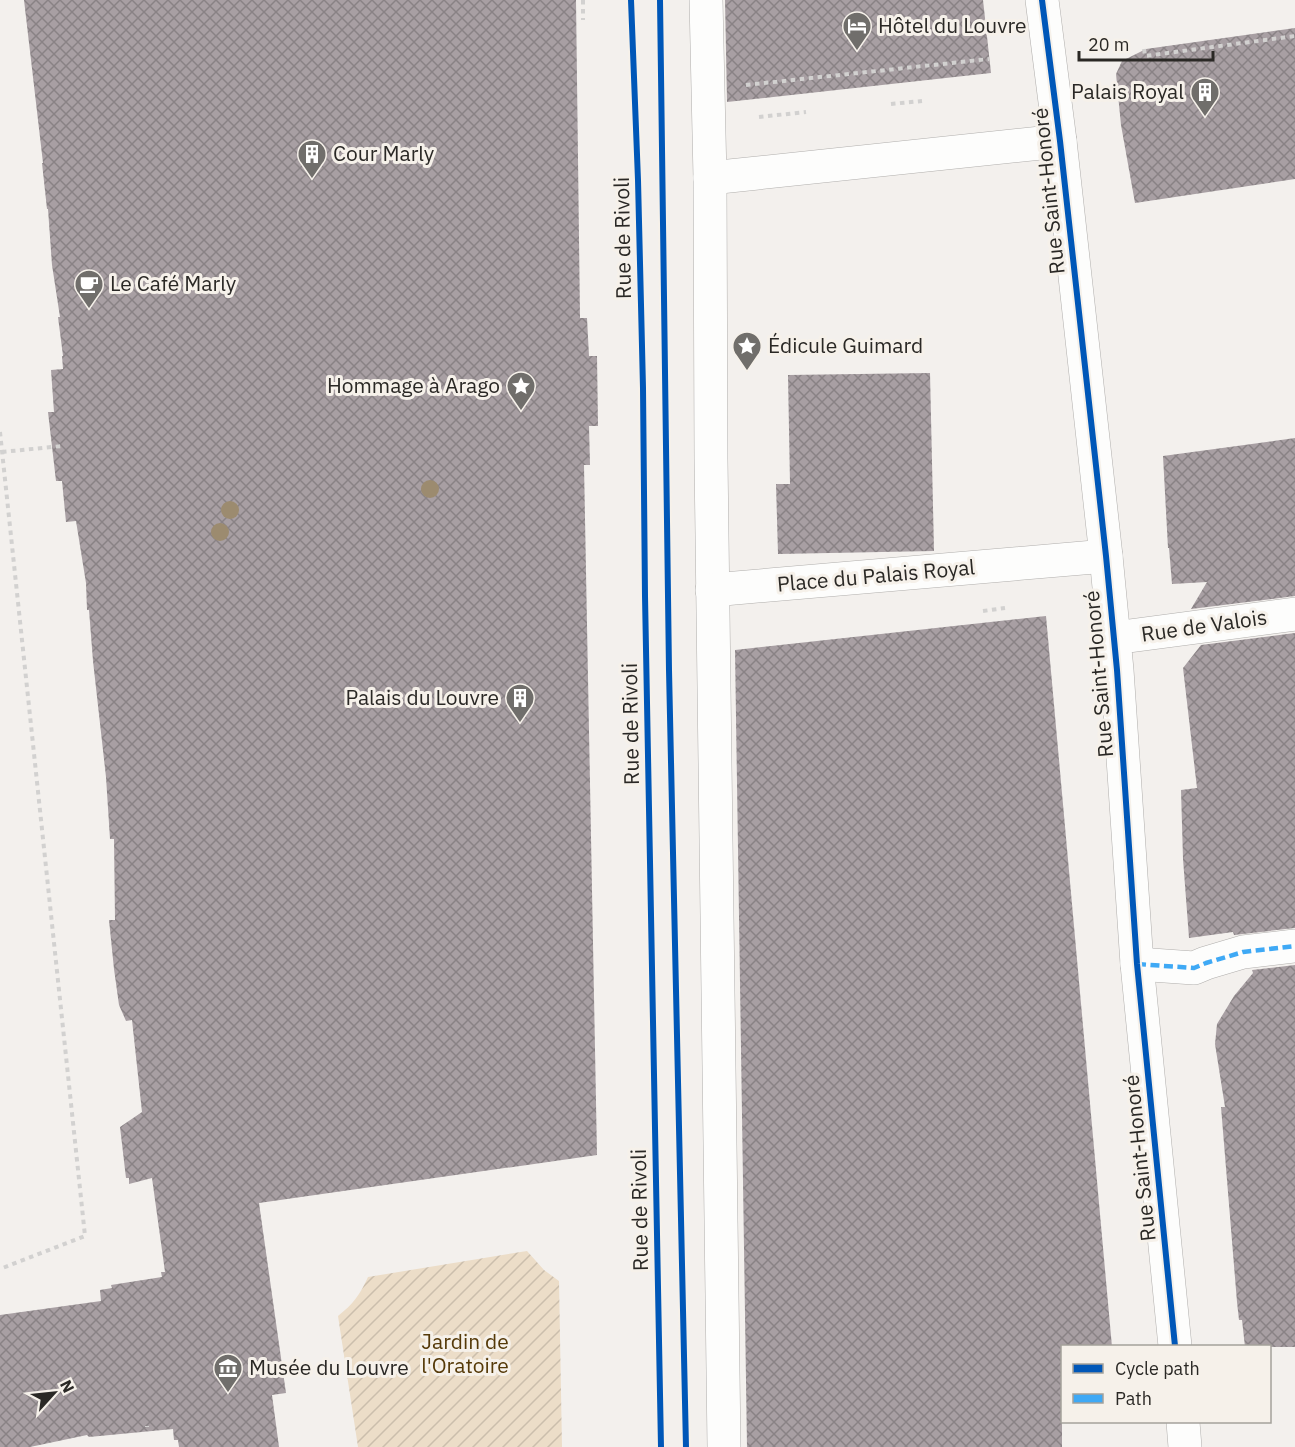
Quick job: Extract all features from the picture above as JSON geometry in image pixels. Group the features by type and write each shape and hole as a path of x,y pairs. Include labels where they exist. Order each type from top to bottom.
{"street":[{"path":"706,0 724,1447"},
{"name":"Rue Saint-Honoré","path":"1042,0 1106,556 1137,964 1175,1345"},
{"path":"710,178 1060,141"},
{"name":"Place du Palais Royal","path":"712,590 1106,556"},
{"name":"Rue de Valois","path":"1114,639 1295,614"},
{"path":"1137,964 1194,968 1243,952 1295,946"},
{"path":"1183,1423 1185,1447"}],"path":[{"path":"583,0 583,20"},
{"path":"1144,49 1145,56 1295,36"},
{"path":"736,87 989,59"},
{"path":"891,104 922,101"},
{"path":"759,117 806,112"},
{"path":"0,432 85,1236 0,1269"},
{"path":"2,452 62,446"},
{"path":"983,610 1006,608"}],"green space":[{"name":"Jardin de l'Oratoire","path":"527,1251 544,1270 559,1281 562,1447 358,1447 338,1316 356,1299 368,1277"}],"building":[{"name":"Palais du Louvre","path":"24,0 576,0 580,318 587,318 589,356 597,356 598,426 589,426 590,465 584,465 597,1155 259,1203 286,1393 272,1395 279,1447 179,1447 178,1440 174,1440 173,1429 89,1437 87,1435 30,1447 0,1447 0,1315 101,1301 100,1290 112,1288 111,1285 162,1277 161,1272 165,1272 152,1178 129,1184 129,1178 126,1178 120,1127 142,1112 132,1020 126,1021 119,1005 114,969 109,920 115,920 114,839 110,839 106,777 86,583 76,521 66,522 62,481 56,481 48,412 54,412 51,370 63,369 63,356"},
{"name":"Hôtel du Louvre","path":"725,0 983,0 991,73 727,102"},
{"name":"Palais Royal","path":"1295,28 1295,179 1135,203 1121,125 1116,74 1122,61 1146,49"},
{"path":"930,373 934,551 778,554 776,484 790,484 788,375"},
{"path":"1295,438 1295,596 1191,609 1207,582 1172,584 1163,456"},
{"path":"1046,616 1112,1345 1061,1345 1062,1447 747,1447 735,650"},
{"path":"1295,633 1295,928 1234,935 1233,932 1189,938 1181,790 1197,788 1183,668 1201,645"},
{"path":"1295,965 1295,1347 1245,1345 1242,1320 1239,1320 1221,1107 1225,1107 1215,1044 1217,1024 1234,996 1253,973 1252,970"}],"marked path":[{"path":"1137,964 1194,968 1243,952 1295,946"}],"cycle path":[{"name":"Rue de Rivoli","path":"631,0 643,388 661,1447"},
{"path":"660,0 669,670 686,1447"},
{"path":"1042,0 1106,556 1117,670 1137,964 1175,1345"}],"place":[{"name":"Hôtel du Louvre","path":"857,52"},
{"name":"Palais Royal","path":"1205,118"},
{"name":"Cour Marly","path":"312,180"},
{"name":"Le Café Marly","path":"89,310"},
{"name":"Édicule Guimard","path":"747,372"},
{"name":"Hommage à Arago","path":"521,412"},
{"name":"Palais du Louvre","path":"520,724"},
{"name":"Musée du Louvre","path":"228,1394"}]}
